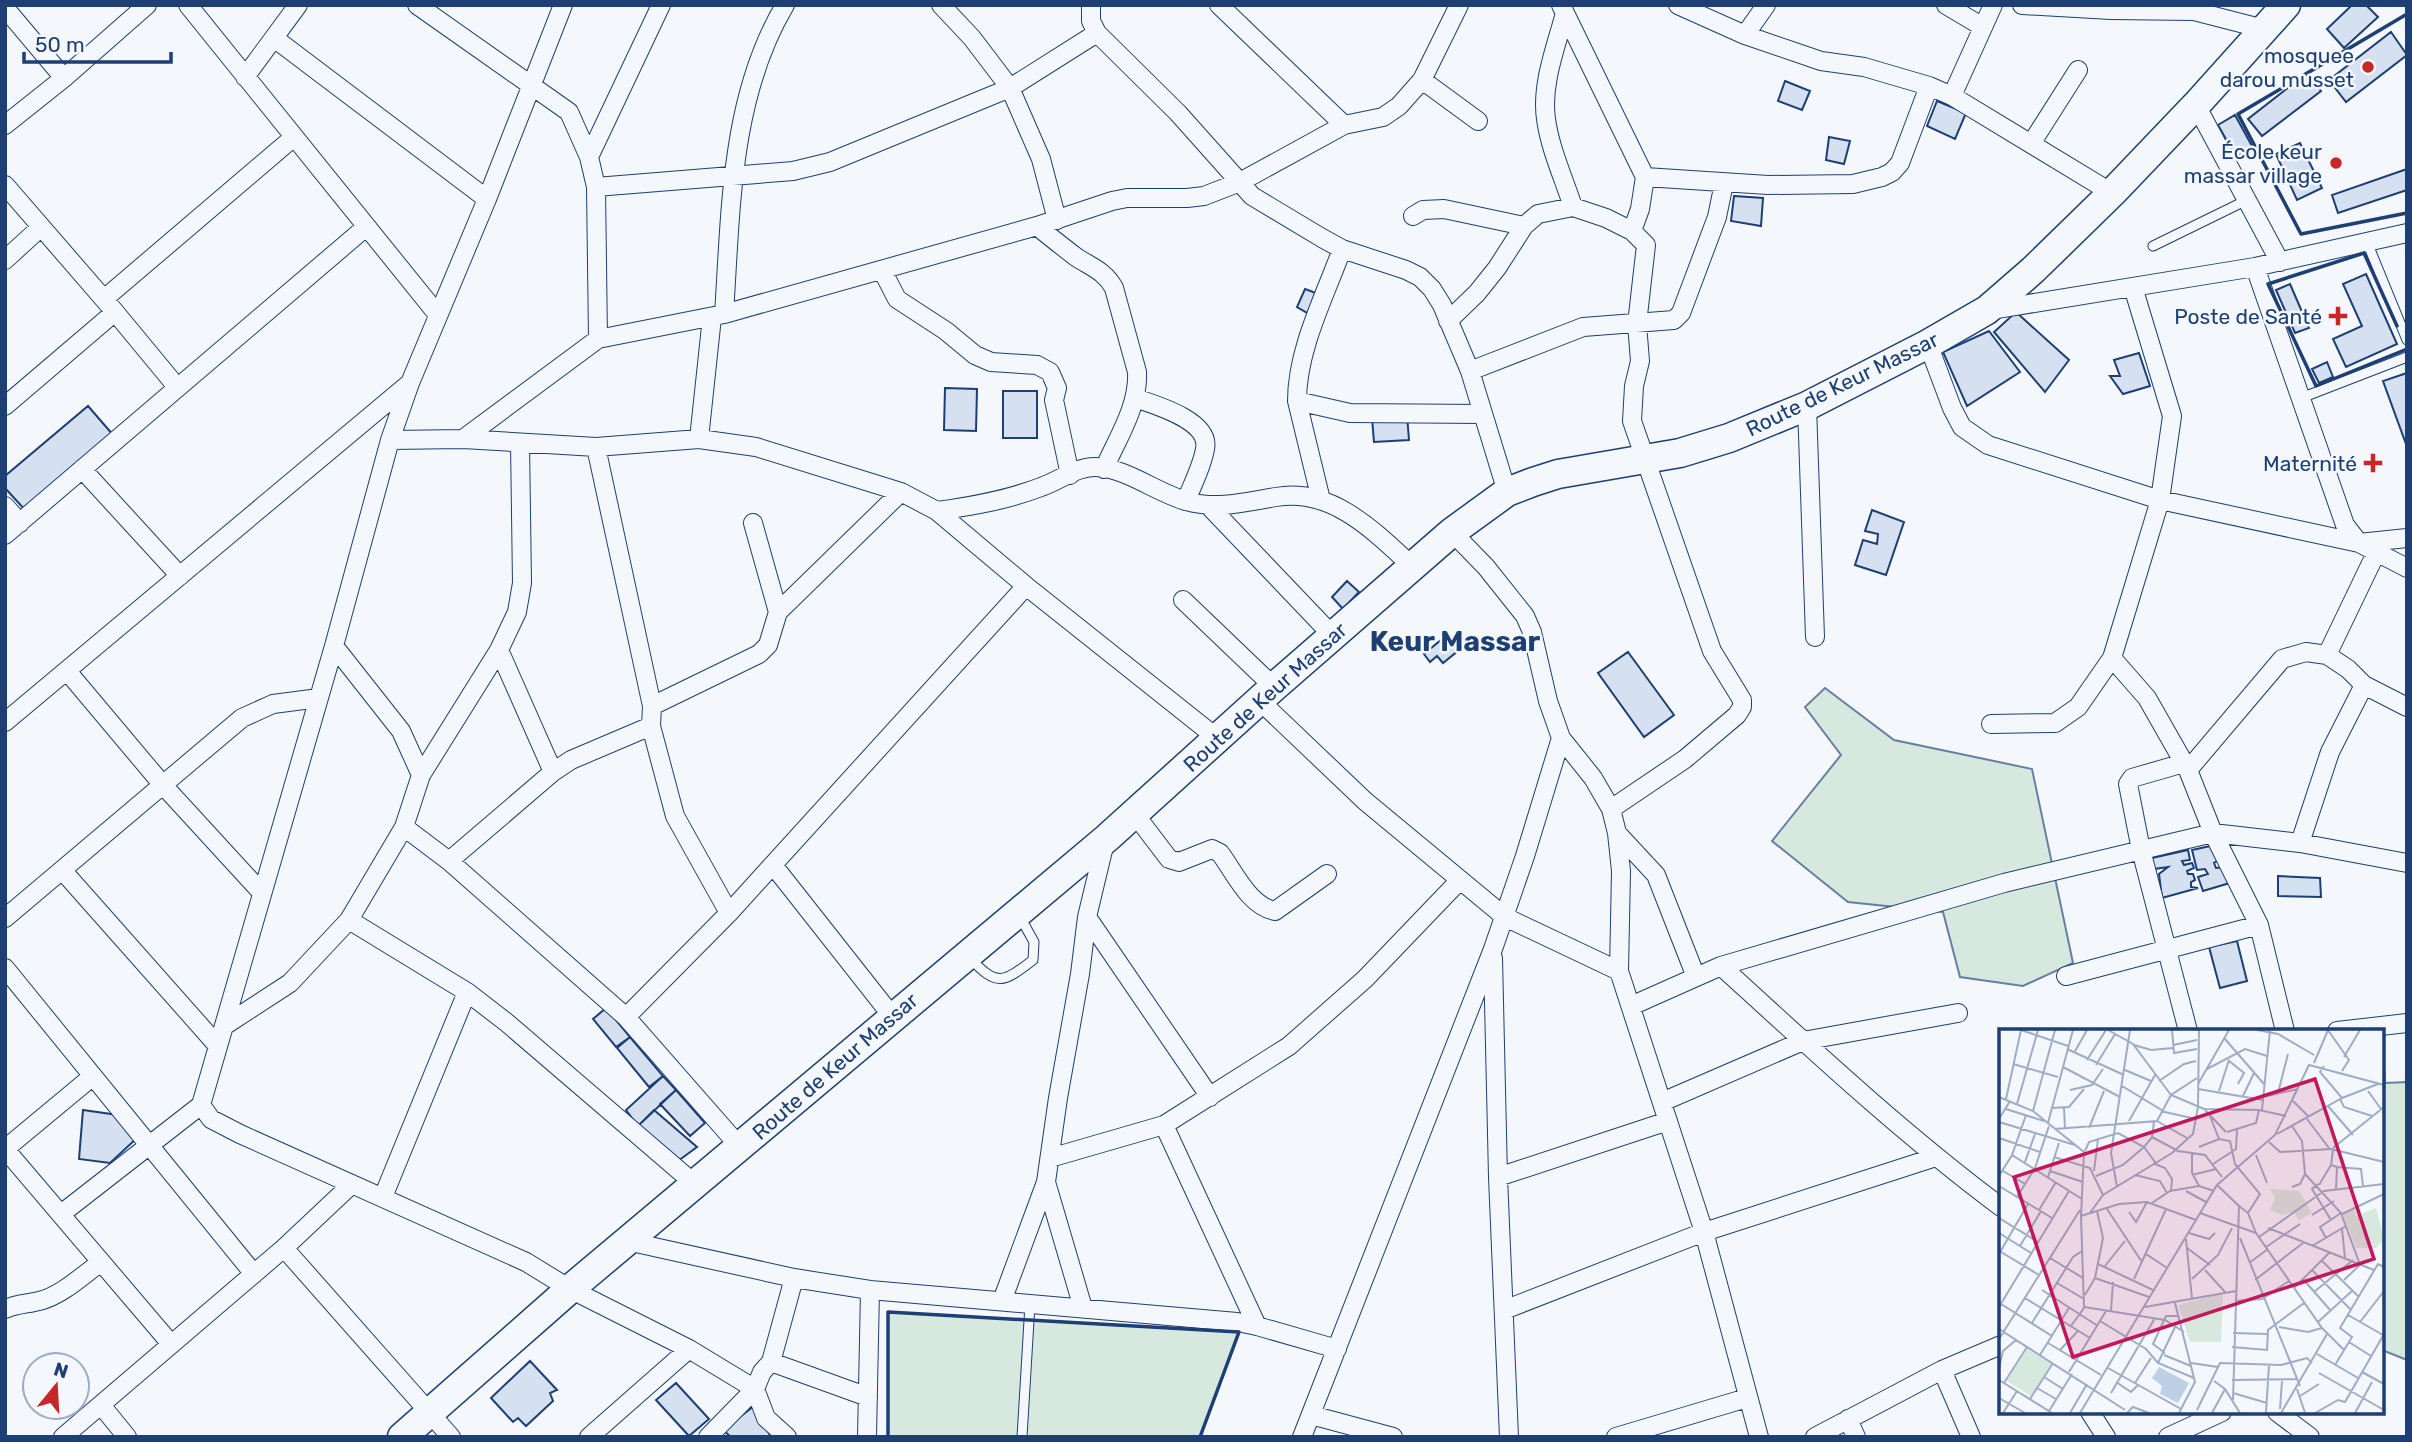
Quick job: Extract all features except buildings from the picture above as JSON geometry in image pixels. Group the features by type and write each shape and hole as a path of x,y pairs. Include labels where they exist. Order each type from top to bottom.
{"main road":[{"name":"Route de Keur Massar","path":"402,1437 570,1289 1107,838 1267,693 1452,532 1507,492 1558,474 1680,453 1729,438 1807,406 1928,344 1987,310 2033,270 2112,193 2286,5"}],"street":[{"path":"5,125 64,78 147,5"},
{"path":"188,5 438,315"},
{"path":"245,77 298,5"},
{"path":"416,5 569,112 589,157 596,187 598,339"},
{"path":"61,1214 201,1105 334,646 390,440 410,383 488,199 563,5"},
{"path":"589,157 660,5"},
{"path":"699,439 718,315 733,174 751,83 762,51 785,5"},
{"path":"941,5 972,38 1010,88 1041,159 1057,220"},
{"path":"1091,5 1091,21 1097,33 1178,113 1252,195 1269,208 1342,248 1406,270 1432,289 1442,305 1470,371 1507,492"},
{"path":"1219,5 1344,125"},
{"path":"1678,5 1745,35 1821,61 1864,67 1929,86 1952,96 2112,193"},
{"path":"1745,35 1766,5"},
{"path":"1946,5 1983,27"},
{"path":"1952,96 1993,5"},
{"path":"2022,5 2194,11 2264,30"},
{"path":"463,439 598,339 718,315 1037,226 1112,201 1127,198 1204,196 1240,182 1344,125 1383,117 1399,106 1422,80 1455,7"},
{"path":"5,8 64,78"},
{"path":"1563,9 1645,177 1633,231"},
{"path":"1563,9 1546,81 1545,117 1573,207"},
{"path":"596,187 793,170 830,162 1010,88 1097,33"},
{"path":"274,38 488,199"},
{"path":"2032,144 2078,70"},
{"path":"1422,80 1478,121"},
{"path":"1645,177 1768,185 1853,184 1882,177 1892,172 1900,163 1929,86"},
{"path":"2196,105 2280,262"},
{"path":"5,406 110,305 294,137"},
{"path":"1470,371 1583,327 1674,320 1681,313 1717,217 1724,183"},
{"path":"5,185 110,305 177,387"},
{"path":"1448,321 1477,293 1524,226 1538,214 1573,207 1633,231 1646,245 1637,324 1640,361 1634,386 1632,421 1712,651 1742,701 1742,707 1737,715 1685,760 1611,809"},
{"path":"1413,216 1423,210 1444,209 1524,226"},
{"path":"1037,226 1109,279 1114,288 1137,372 1135,398 1104,469"},
{"path":"5,260 41,227"},
{"path":"5,535 366,227"},
{"path":"1987,310 2255,267 2407,233"},
{"path":"1321,500 1297,401 1301,366 1342,248"},
{"path":"2255,267 2345,525 2360,543 2407,568"},
{"path":"882,270 897,299 946,331 975,355 991,362 1037,365 1051,372 1057,388 1054,400 1070,475"},
{"path":"1991,724 2055,723 2078,707 2112,659 2160,500 2172,416 2133,287"},
{"path":"1928,344 1962,427 1988,445 2160,500 2360,543 2407,538"},
{"path":"5,722 410,383"},
{"path":"1135,398 1177,414 1204,435 1206,447 1186,501"},
{"path":"1297,401 1350,413 1483,414"},
{"path":"1807,406 1815,637"},
{"path":"390,440 463,439 596,447 699,439 756,447 901,492 937,511 1026,586 1217,738"},
{"path":"224,1026 290,983 349,920 404,827 421,775 499,650 517,612 522,583 520,443"},
{"path":"596,447 652,706 651,726 675,816 729,914"},
{"path":"937,511 989,504 1041,487 1082,469 1097,467 1186,501 1209,505 1237,505 1279,496 1299,495 1321,500 1341,507 1382,538 1413,567"},
{"path":"82,469 180,576"},
{"path":"652,706 759,654 768,645 778,612 901,492"},
{"path":"1209,505 1333,636"},
{"path":"5,506 20,523"},
{"path":"752,523 778,612"},
{"path":"1452,532 1486,567 1525,616 1532,632 1548,701 1561,738 1593,778 1611,809 1618,833 1620,871 1619,971 1704,1232 1759,1437"},
{"path":"2327,655 2376,553"},
{"path":"626,1017 729,914 1026,586"},
{"path":"1183,600 1365,801 1505,917 1619,971"},
{"path":"334,646 401,731 421,775"},
{"path":"499,650 553,772"},
{"path":"2187,1029 2141,850 2128,784 2132,778 2186,766 2282,659 2306,652 2327,655 2348,669 2364,685 2407,707"},
{"path":"2112,659 2147,698 2186,766 2213,833 2259,925 2282,1029"},
{"path":"67,671 162,784 262,893"},
{"path":"2300,843 2330,752 2364,685"},
{"path":"5,918 242,718 273,704 319,698"},
{"path":"449,860 553,772 571,760 651,726"},
{"path":"1302,1437 1505,917 1561,738"},
{"path":"1134,813 1169,859 1179,862 1212,849 1220,853 1254,901 1265,909 1275,911 1327,874"},
{"path":"404,827 449,860 626,1017 740,1147"},
{"path":"1618,833 1656,875 1696,977"},
{"path":"1631,1006 1721,966 2004,883 2213,833 2300,843 2407,863"},
{"path":"1002,1301 1046,1182 1087,917 1107,838"},
{"path":"773,865 892,1016"},
{"path":"62,870 218,1046"},
{"path":"1049,1158 1164,1125 1289,1046 1365,979 1460,880"},
{"path":"1087,917 1210,1097"},
{"path":"349,920 467,992 575,1080 696,1185"},
{"path":"2066,976 2259,925"},
{"path":"1493,949 1498,1177 1509,1437"},
{"path":"1721,966 1937,1157 1999,1203"},
{"path":"5,968 254,1274"},
{"path":"383,1198 467,992"},
{"path":"1662,1102 1803,1041 1958,1013"},
{"path":"2354,1029 2407,1023"},
{"path":"93,1076 5,1149 171,1344"},
{"path":"201,1105 211,1119 526,1262 570,1289 689,1349 755,1390 766,1418 787,1437"},
{"path":"1498,1177 1668,1121"},
{"path":"1164,1125 1257,1326"},
{"path":"1504,1310 1704,1232 1937,1157"},
{"path":"1046,1182 1083,1308"},
{"path":"63,1437 284,1248 352,1184"},
{"path":"627,1241 793,1278 870,1290 1257,1326 1337,1349"},
{"path":"284,1248 451,1437"},
{"path":"5,1309 17,1304 41,1301 65,1288 101,1262"},
{"path":"708,1437 755,1390 762,1372 771,1362 793,1278"},
{"path":"867,1437 870,1290"},
{"path":"1815,1437 1942,1370 1999,1346"},
{"path":"589,1437 689,1349"},
{"path":"771,1362 868,1397"},
{"path":"1942,1370 1971,1437"},
{"path":"1616,1437 1747,1398"},
{"path":"100,1405 127,1437"},
{"path":"2091,1414 2106,1437"},
{"path":"2168,1437 2218,1414"},
{"path":"2281,1414 2304,1426"},
{"path":"1311,1415 1393,1437"},
{"path":"1848,1419 1856,1437"}],"lane":[{"path":"2153,246 2247,200"},
{"path":"2367,242 2407,340"},
{"path":"2301,398 2407,357"},
{"path":"966,954 985,975 998,979 1009,978 1033,960 1034,942 1017,912"},
{"path":"1022,1437 1030,1304"}],"shaded area":[{"path":"1825,688 1894,740 2032,769 2073,963 2023,986 1960,977 1943,912 1848,902 1772,841 1841,755 1805,707"},
{"path":"2384,1067 2385,1083 2407,1082 2407,1360 2384,1351"},
{"path":"888,1312 1239,1332 1200,1437 888,1437"}],"wall":[{"path":"2407,14 2238,114 2301,234 2407,213"},
{"path":"2397,326 2364,253 2268,284 2316,386 2407,349"},
{"path":"888,1437 888,1312 1239,1332 1200,1437"}],"place":[{"name":"mosquee darou musset","path":"2368,67"},
{"name":"École keur massar village","path":"2336,163"},
{"name":"Poste de Santé","path":"2338,316"},
{"name":"Maternité","path":"2373,463"}],"district":[{"name":"Keur Massar","path":"1455,641"}]}
